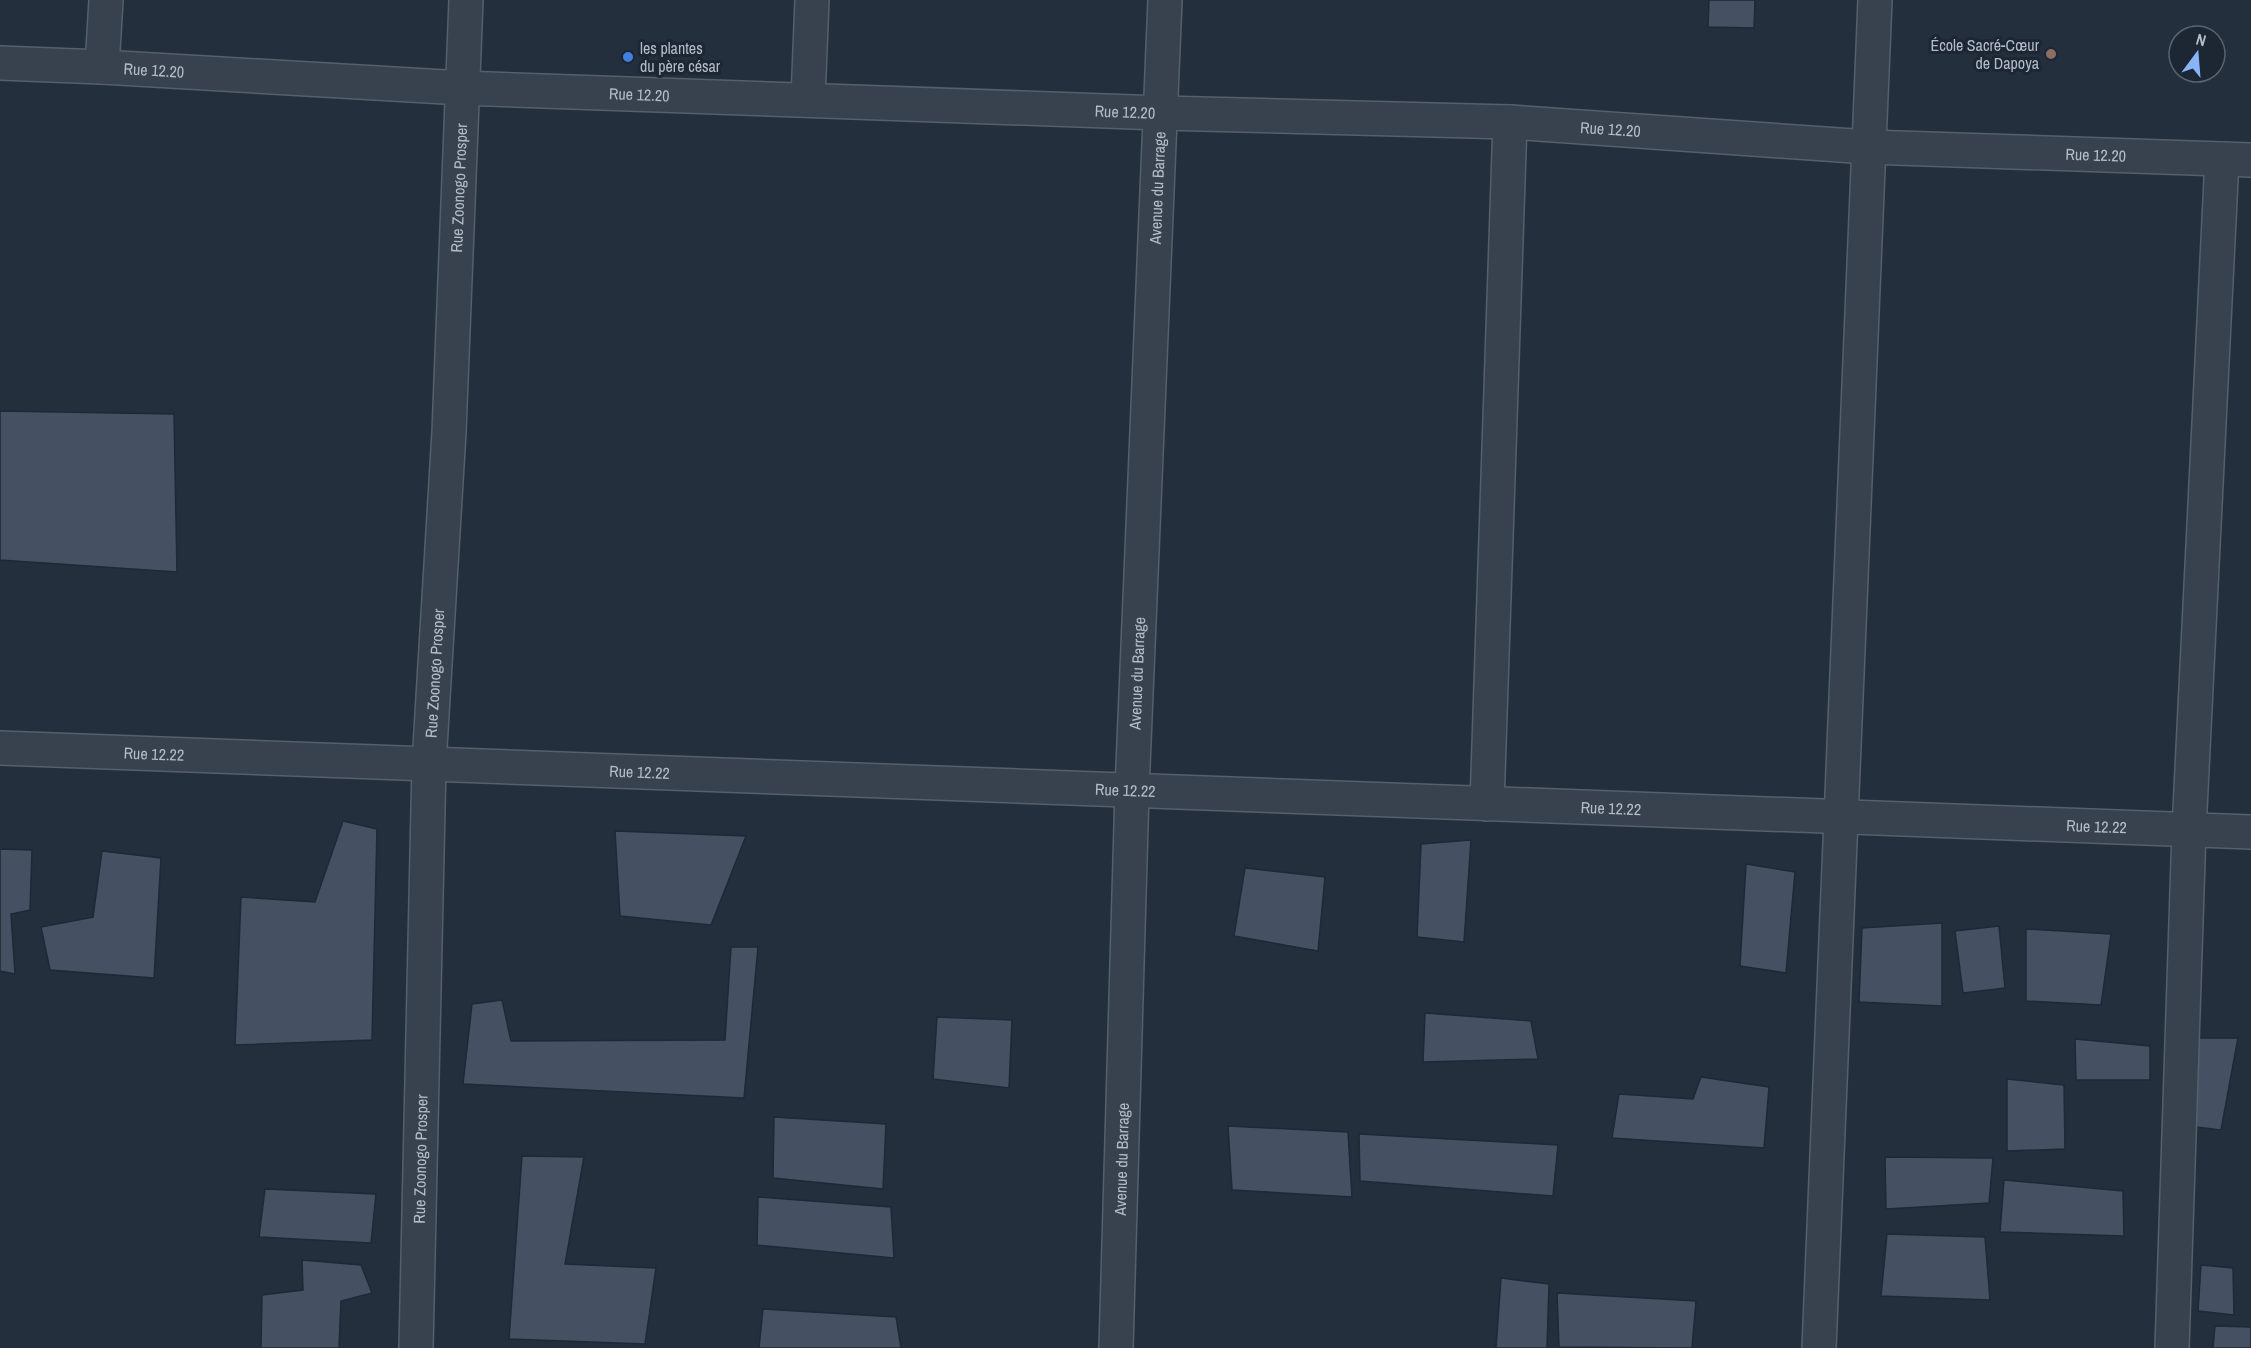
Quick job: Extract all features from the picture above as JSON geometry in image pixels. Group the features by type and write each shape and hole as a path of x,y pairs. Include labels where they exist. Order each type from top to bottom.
{"street":[{"path":"102,67 106,0"},
{"name":"Rue Zoonogo Prosper","path":"416,1348 429,764 449,432 466,0"},
{"path":"808,99 812,0"},
{"name":"Avenue du Barrage","path":"1116,1348 1132,790 1165,0"},
{"path":"1819,1348 1875,0"},
{"name":"Rue 12.20","path":"0,63 462,88 1161,113 1510,122 1868,147 2236,160"},
{"path":"1487,804 1510,122"},
{"path":"2172,1348 2189,830 2236,160"},
{"name":"Rue 12.22","path":"0,748 2251,832"}],"building":[{"path":"1709,0 1755,0 1754,28 1708,27"},
{"path":"0,411 174,414 177,572 0,560"},
{"path":"343,821 377,829 372,1040 235,1045 241,897 315,902"},
{"path":"615,831 746,836 711,925 620,916"},
{"path":"1471,840 1464,942 1417,937 1421,844"},
{"path":"0,849 32,850 30,910 11,914 15,974 0,971"},
{"path":"102,851 161,858 154,978 50,970 41,927 93,917"},
{"path":"1746,864 1795,872 1786,973 1740,966"},
{"path":"1245,868 1325,877 1318,951 1234,936"},
{"path":"1942,923 1942,1006 1859,1002 1862,928"},
{"path":"1999,926 2005,988 1963,993 1955,931"},
{"path":"2026,929 2111,934 2101,1005 2026,1001"},
{"path":"731,947 758,947 744,1098 463,1084 472,1004 502,1000 511,1041 725,1040"},
{"path":"1425,1013 1531,1021 1538,1059 1423,1062"},
{"path":"937,1017 1012,1020 1009,1088 933,1079"},
{"path":"2189,1038 2238,1038 2221,1130 2188,1126"},
{"path":"2075,1039 2150,1046 2150,1080 2076,1080"},
{"path":"1701,1077 1769,1087 1764,1148 1612,1138 1619,1094 1693,1099"},
{"path":"2007,1079 2064,1085 2065,1149 2007,1151"},
{"path":"774,1117 886,1124 883,1189 773,1178"},
{"path":"1228,1126 1348,1132 1352,1197 1232,1190"},
{"path":"1359,1134 1558,1145 1553,1196 1360,1181"},
{"path":"522,1156 584,1157 565,1264 656,1268 645,1344 509,1339"},
{"path":"1885,1157 1993,1158 1989,1203 1886,1209"},
{"path":"2004,1180 2123,1191 2124,1236 2000,1232"},
{"path":"265,1189 376,1194 371,1243 259,1237"},
{"path":"758,1197 891,1207 894,1258 757,1245"},
{"path":"1887,1234 1985,1237 1990,1300 1881,1296"},
{"path":"302,1260 361,1265 372,1293 341,1301 339,1348 261,1348 262,1295 303,1290"},
{"path":"2201,1265 2233,1268 2234,1315 2198,1311"},
{"path":"1501,1278 1549,1284 1547,1348 1496,1348"},
{"path":"1557,1293 1696,1301 1692,1348 1559,1347"},
{"path":"763,1309 896,1317 901,1348 759,1348"},
{"path":"2215,1326 2251,1327 2251,1348 2213,1348"}],"place":[{"name":"École Sacré-Cœur de Dapoya","path":"2051,54"},
{"name":"les plantes du père césar","path":"628,57"}]}
